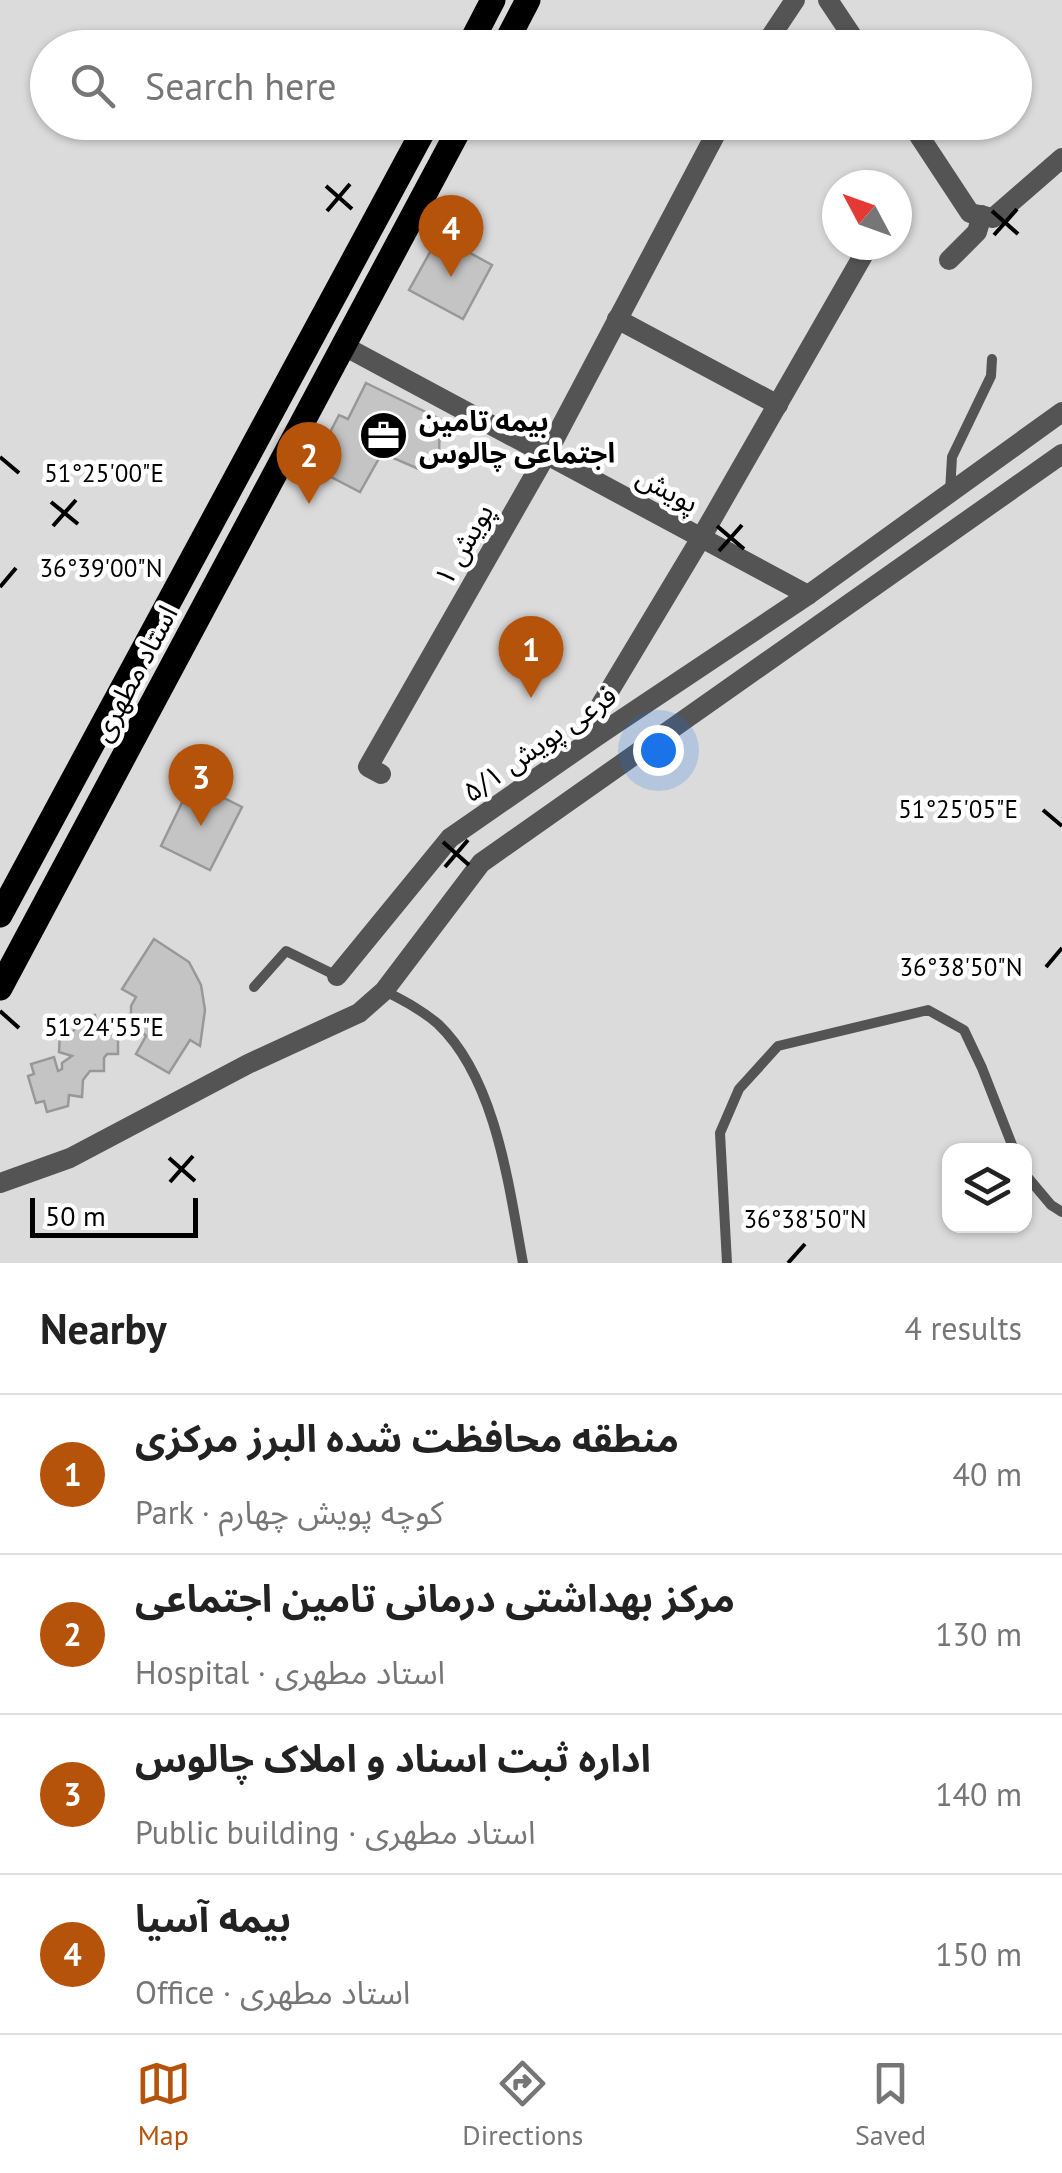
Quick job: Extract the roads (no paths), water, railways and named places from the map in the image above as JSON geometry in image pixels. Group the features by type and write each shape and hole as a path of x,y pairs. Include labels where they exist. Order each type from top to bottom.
{"main road":[{"path":"477,30 493,0"},
{"path":"512,30 528,0"},
{"name":"استاد مطهری","path":"0,915 418,140"},
{"name":"استاد مطهری","path":"0,988 453,140"}],"street":[{"path":"776,30 795,0"},
{"path":"828,0 848,30"},
{"name":"پویش ۱","path":"380,774 368,767 546,455 712,140"},
{"path":"922,140 970,212 993,218 1062,158"},
{"path":"949,260 977,232 982,216"},
{"path":"600,734 596,713 860,260"},
{"path":"617,319 778,405"},
{"name":"پویش","path":"344,346 808,595"},
{"name":"فرعی پویش ۵/۱","path":"338,976 450,838 808,595 1062,412"},
{"path":"0,1183 70,1158 248,1064 359,1013 384,991 482,864 1062,454"}],"lane":[{"path":"950,493 952,457 991,376 992,359"},
{"path":"254,986 286,951 338,976"},
{"path":"384,991 418,1008 440,1026 476,1080 502,1148 523,1263"},
{"path":"727,1263 720,1133 739,1089 778,1046 928,1010 964,1030 1011,1143"},
{"path":"1032,1183 1062,1212"}],"place":[{"name":"بیمه آسیا","path":"451,277"},
{"name":"بیمه تامین اجتماعی چالوس","path":"384,436"},
{"name":"مرکز بهداشتی درمانی تامین اجتماعی","path":"309,504"},
{"name":"منطقه محافظت شده البرز مرکزی","path":"531,698"},
{"name":"اداره ثبت اسناد و املاک چالوس","path":"201,826"}]}
